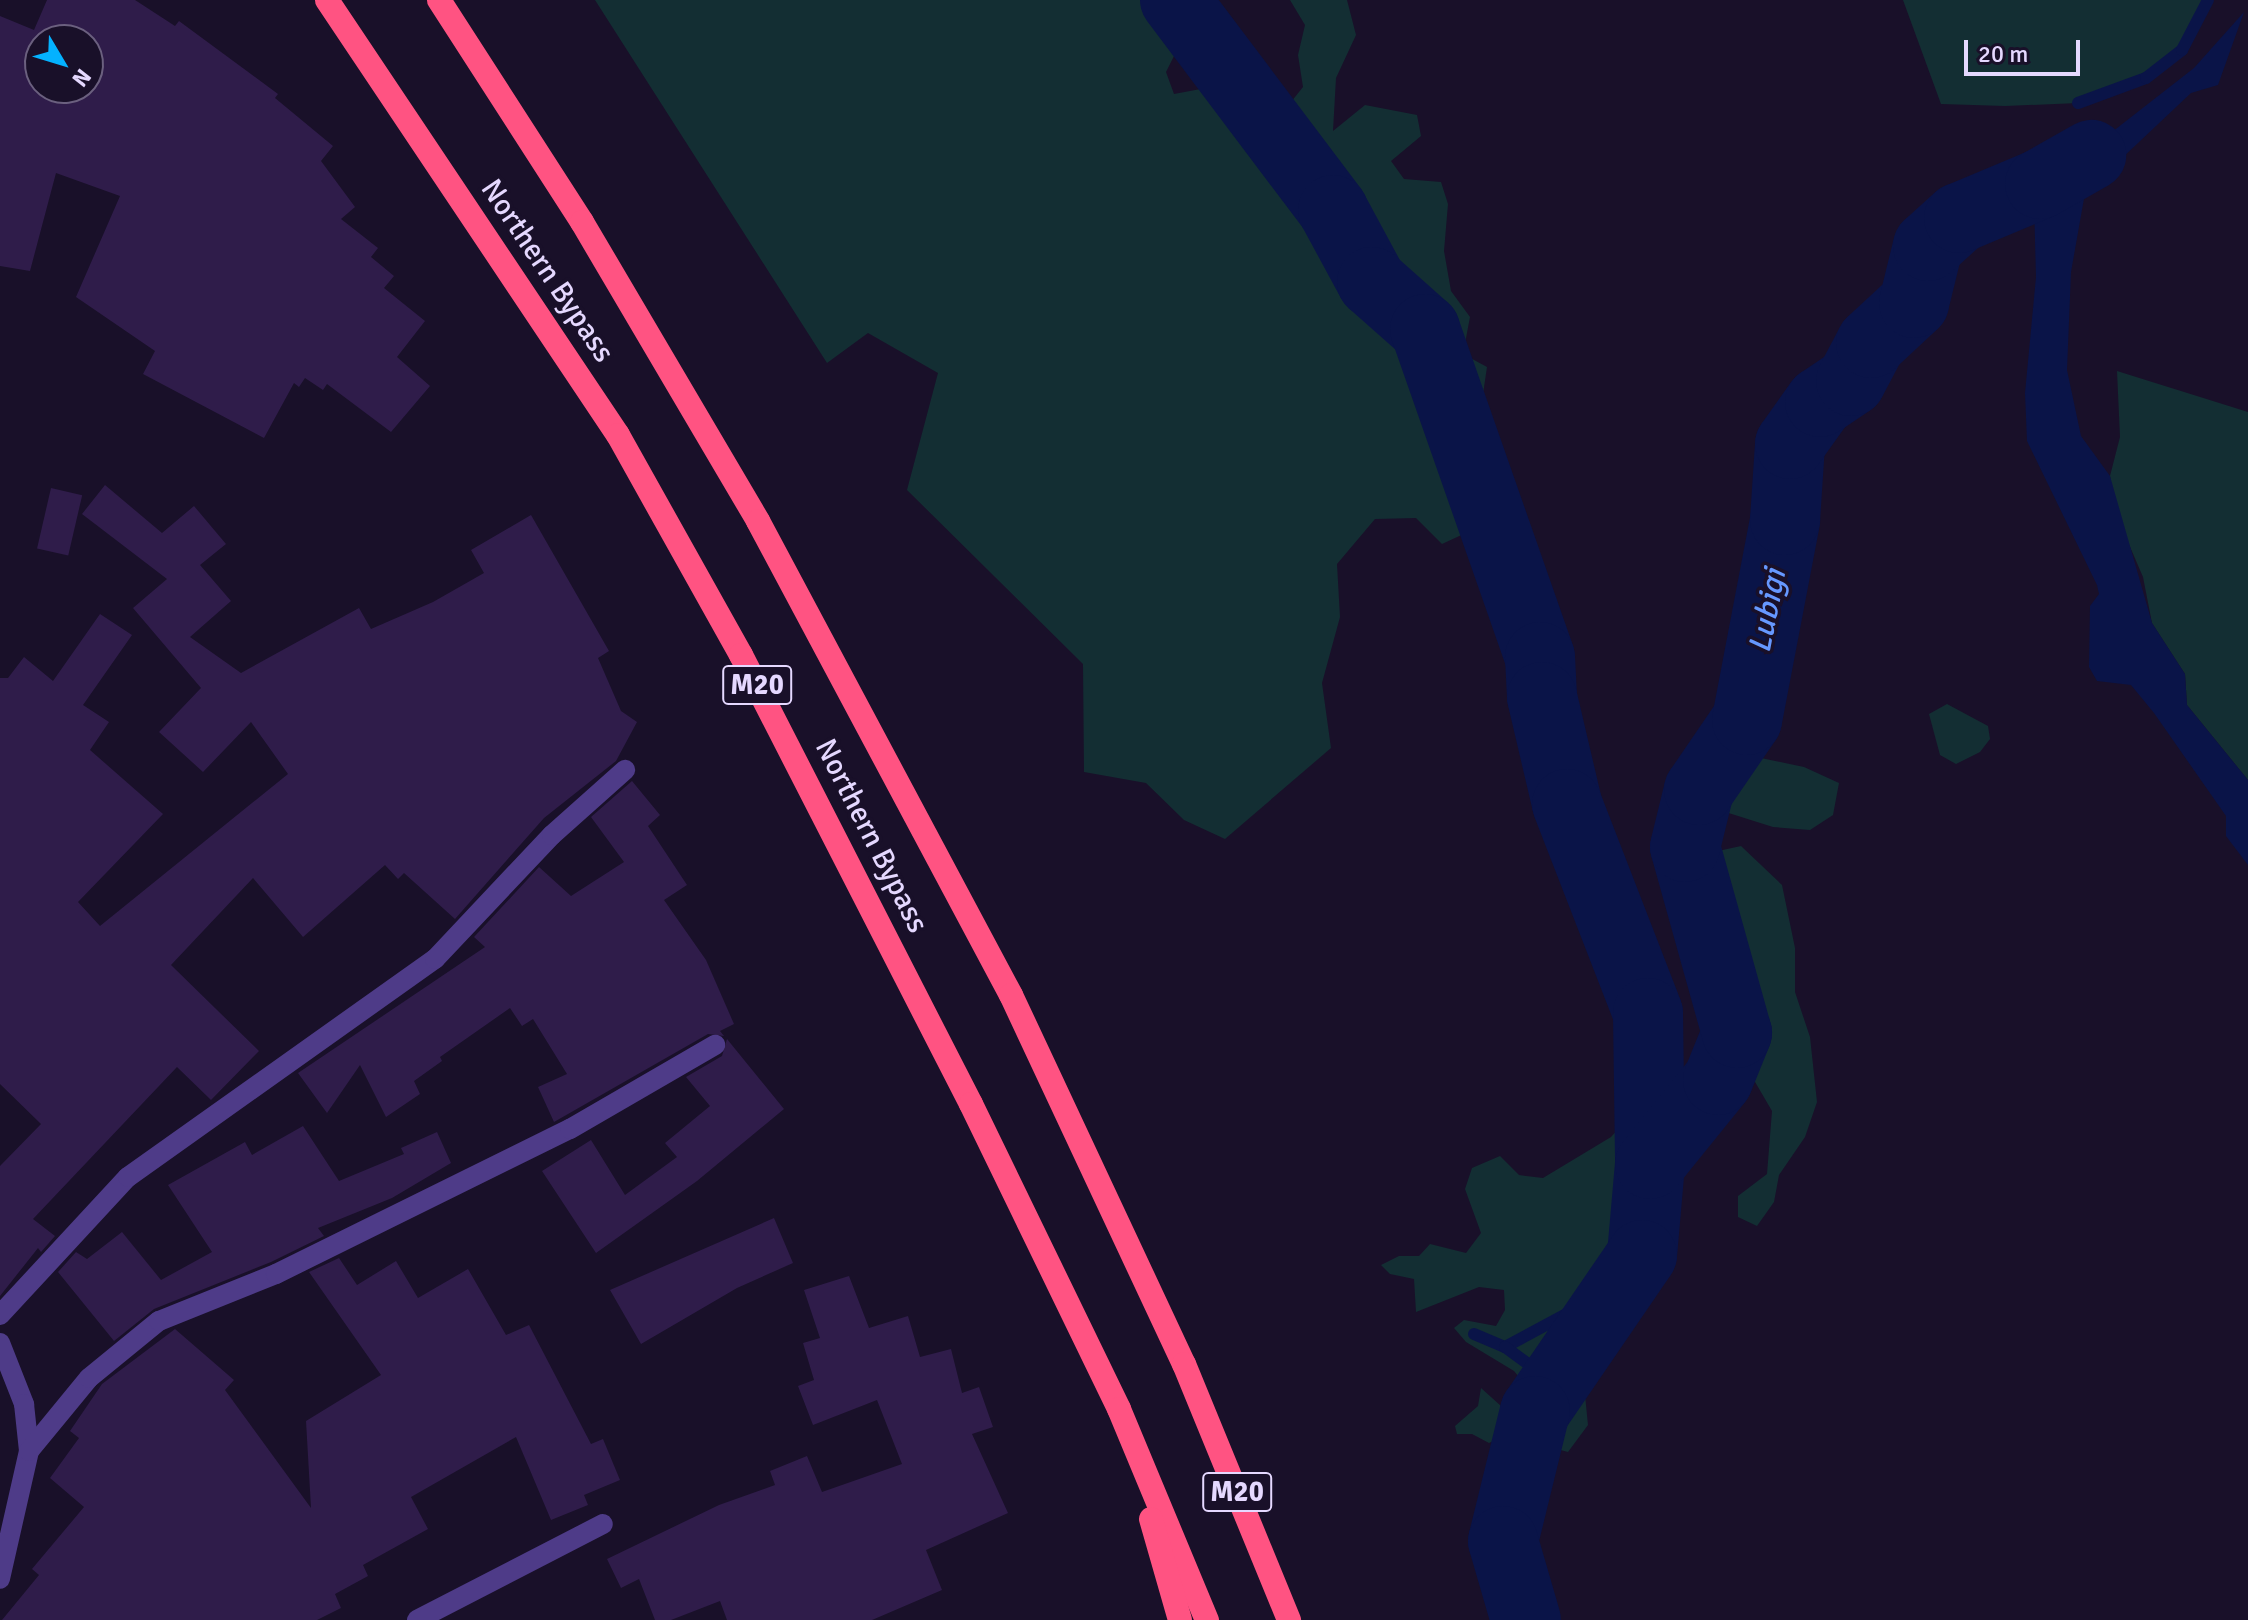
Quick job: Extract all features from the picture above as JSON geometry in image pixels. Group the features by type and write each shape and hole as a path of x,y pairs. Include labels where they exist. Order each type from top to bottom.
{"highway":[{"name":"Northern Bypass","path":"327,0 618,435 741,655 882,927 1119,1409 1207,1620"},
{"name":"Northern Bypass","path":"439,0 582,222 758,521 1011,995 1184,1364 1289,1620"},
{"path":"1184,1364 1302,1620"},
{"path":"1119,1409 1180,1620"}],"street":[{"path":"0,1315 128,1177 435,959 552,835 625,770"},
{"path":"29,1451 89,1378 125,1344 174,1312 315,1256 570,1129 715,1045"},
{"path":"0,1343 24,1404 29,1451 0,1579"},
{"path":"417,1620 603,1524"}],"green space":[{"path":"595,0 1202,0 1166,72 1174,94 1206,88 1228,29 1240,33 1256,55 1227,91 1239,111 1283,112 1303,87 1298,55 1305,25 1290,0 1347,0 1356,35 1336,78 1333,131 1365,105 1417,115 1421,136 1391,161 1404,179 1441,182 1448,204 1444,251 1451,291 1470,317 1463,354 1487,367 1483,394 1432,431 1468,532 1442,544 1416,518 1375,519 1337,564 1340,617 1322,683 1331,748 1225,839 1184,820 1146,783 1084,772 1083,664 907,490 938,373 868,333 827,363"},
{"path":"1903,0 2208,0 2182,50 2146,78 2078,103 2005,106 1941,104"},
{"path":"2117,371 2248,412 2248,780 2187,705 2185,674 2152,623 2143,577 2118,519 2110,476 2120,437"},
{"path":"1947,704 1988,726 1990,739 1980,752 1956,764 1940,755 1929,714"},
{"path":"1718,749 1804,767 1839,783 1833,815 1810,830 1773,827 1719,810 1690,776 1704,754"},
{"path":"1741,846 1782,885 1795,948 1795,992 1810,1037 1817,1102 1805,1137 1779,1175 1774,1202 1757,1226 1738,1217 1738,1196 1767,1174 1772,1111 1751,1075 1735,1110 1706,1140 1671,1156 1613,1228 1608,1263 1632,1283 1592,1346 1583,1375 1588,1425 1568,1452 1557,1449 1533,1394 1514,1371 1466,1342 1454,1328 1464,1320 1496,1326 1505,1310 1504,1290 1479,1287 1416,1312 1414,1279 1390,1274 1381,1265 1399,1256 1419,1256 1430,1244 1466,1253 1481,1233 1465,1189 1472,1168 1500,1156 1519,1175 1543,1178 1611,1137 1627,1119 1672,1091 1706,1079 1732,1037 1697,951 1682,886 1709,853"},
{"path":"1481,1388 1511,1415 1503,1436 1489,1443 1472,1434 1457,1434 1455,1426 1478,1406"}],"shaded area":[{"path":"2244,12 2218,85 2191,93 2085,193 2071,272 2067,370 2081,436 2110,476 2152,623 2185,674 2187,705 2248,780 2248,865 2226,836 2226,816 2154,713 2131,685 2097,681 2089,667 2090,606 2099,594 2097,585 2027,441 2025,393 2036,277 2034,204 2024,177 2045,148 2103,139 2194,68"},
{"path":"1948,213 1949,237 1924,263 1900,232 1916,236 1934,232"},
{"path":"1918,290 1930,301 1911,328 1893,339 1853,405 1812,430 1789,461 1776,432 1793,408 1849,360 1859,330"}],"building":[{"path":"47,0 135,0 175,26 179,21 278,94 275,98 333,146 321,161 355,207 341,219 378,248 371,257 394,276 384,288 425,321 397,357 430,386 391,432 327,384 323,390 305,378 299,387 294,383 264,438 143,374 155,351 76,297 120,196 56,173 30,271 0,266 0,16 24,26 24,104 104,104 104,24 37,24"},
{"path":"105,485 162,533 194,506 226,544 200,565 231,601 190,637 241,673 359,608 371,629 433,602 484,573 471,550 531,515 609,651 598,658 621,711 637,722 616,761 544,818 455,919 404,873 398,879 385,865 303,937 253,878 171,965 259,1051 211,1100 177,1067 33,1219 55,1236 41,1252 38,1248 0,1296 0,1166 41,1124 0,1084 0,678 8,678 24,657 53,681 100,614 132,635 83,705 109,722 90,750 163,814 78,902 100,926 288,774 251,722 203,772 159,732 201,688 133,608 167,579 82,514"},
{"path":"51,488 82,495 68,556 37,548"},
{"path":"632,781 660,815 648,826 687,885 664,900 706,960 734,1024 720,1031 724,1036 708,1034 554,1122 538,1087 567,1074 533,1019 522,1026 510,1008 440,1057 442,1061 414,1081 420,1094 386,1117 360,1065 327,1113 298,1073 485,947 474,937 539,867 571,896 624,862 591,817"},
{"path":"727,1039 784,1109 697,1181 596,1253 542,1171 591,1140 625,1195 677,1157 665,1143 710,1106 686,1077 722,1056"},
{"path":"303,1126 339,1181 404,1154 401,1148 437,1132 451,1163 392,1198 318,1228 324,1236 271,1262 154,1309 114,1341 58,1272 76,1252 87,1259 122,1232 161,1280 212,1252 168,1185 245,1142 252,1155"},
{"path":"774,1218 793,1263 737,1288 641,1344 610,1290"},
{"path":"339,1258 357,1285 396,1261 418,1298 468,1269 506,1335 529,1325 591,1444 603,1439 620,1480 584,1495 588,1505 551,1520 516,1437 411,1497 428,1529 363,1565 368,1576 335,1594 341,1608 317,1620 2,1620 39,1575 32,1569 84,1507 50,1478 79,1438 70,1431 102,1384 175,1329 234,1380 225,1390 311,1508 306,1421 381,1375 309,1272"},
{"path":"849,1276 869,1328 908,1316 920,1357 951,1349 962,1393 979,1387 993,1427 972,1434 1008,1513 926,1550 942,1590 872,1620 727,1620 720,1601 671,1620 655,1620 639,1579 621,1588 607,1559 719,1505 775,1485 770,1471 807,1456 822,1492 902,1464 877,1400 813,1425 798,1386 814,1380 803,1343 820,1338 804,1290"}],"waterway":[{"path":"1175,0 1333,210 1372,282 1425,329 1540,657 1542,697 1567,804 1648,1013 1650,1164 1642,1255 1535,1411 1503,1541 1526,1620"},
{"path":"2078,103 2146,78 2182,50 2208,0"},
{"name":"Lubigi","path":"1650,1164 1718,1080 1737,1033 1685,847 1699,790 1747,720 1785,520 1790,444 1820,402 1851,381 1871,343 1914,303 1928,246 1959,218 2040,184 2091,155"},
{"path":"1474,1334 1505,1347 1622,1284"},
{"path":"1505,1347 1554,1383"}]}
